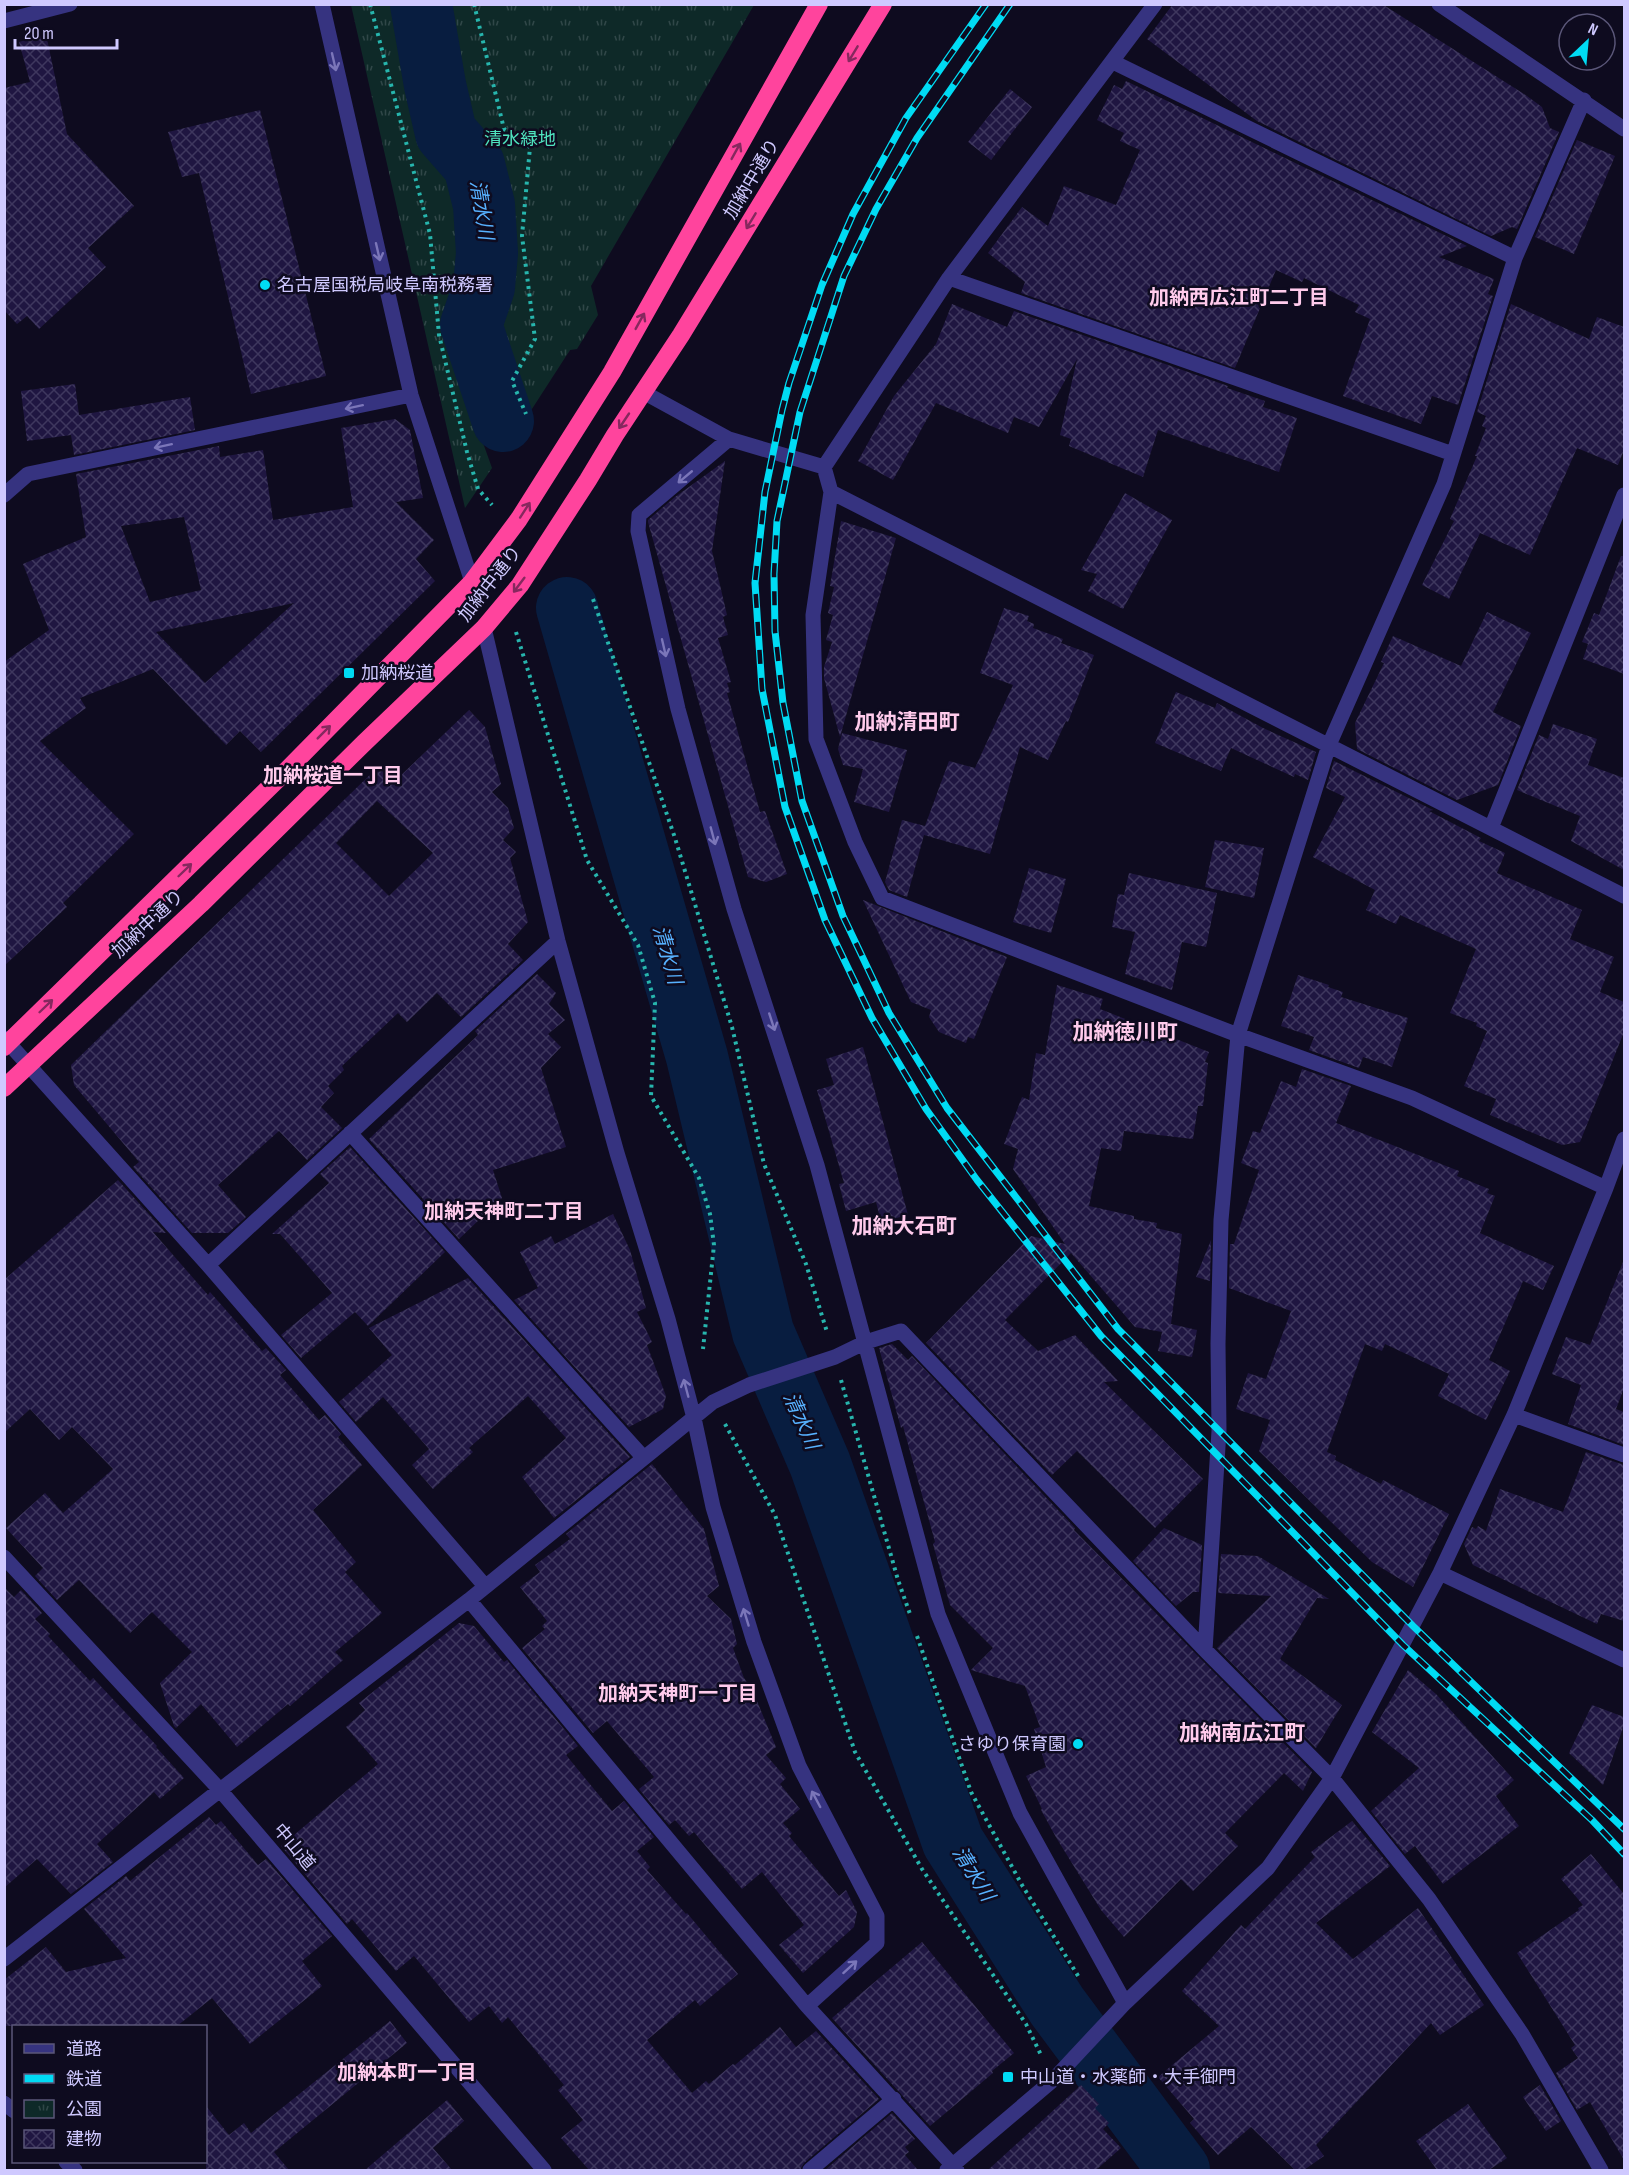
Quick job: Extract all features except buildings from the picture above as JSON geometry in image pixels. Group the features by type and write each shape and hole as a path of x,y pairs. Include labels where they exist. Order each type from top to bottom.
{"highway":[{"name":"加納中通り","path":"6,1042 283,774 472,582 519,519 612,372 819,4"},
{"name":"加納中通り","path":"4,1088 201,904 484,628 520,585 681,335 883,4"}],"street":[{"path":"4,21 70,4"},
{"path":"322,4 411,395 472,582"},
{"path":"1155,4 949,278 824,468 831,492 813,615 816,739 855,842 882,898 1238,1035 1412,1098 1606,1188"},
{"path":"1439,4 1624,129"},
{"path":"1113,62 1515,258"},
{"path":"1205,1650 1219,1431 1218,1344 1221,1220 1238,1035 1329,745 1444,484 1515,258 1584,100"},
{"path":"949,278 1453,454"},
{"path":"643,392 729,439 824,468"},
{"path":"4,495 28,474 411,395"},
{"path":"729,439 639,516 638,531 678,709 730,898 817,1165 938,1614 1020,1813 1125,2003"},
{"path":"831,492 1624,896"},
{"path":"1491,828 1624,495"},
{"path":"484,628 558,940 617,1153 668,1318 717,1518 754,1642 799,1766 877,1916 877,1943 807,2006"},
{"path":"208,1265 558,940"},
{"path":"6,1042 29,1063 208,1265 486,1586"},
{"path":"350,1133 644,1457"},
{"path":"469,1600 807,2006 894,2099 952,2169 1055,2078 1125,2003 1268,1868 1332,1778 1440,1573 1514,1415 1624,1138"},
{"path":"4,1959 469,1600 713,1402 749,1385 835,1357 866,1342 901,1331 1205,1650 1332,1778 1429,1899 1522,2034 1601,2170"},
{"path":"1514,1415 1624,1455"},
{"name":"中山道","path":"4,1557 220,1790 544,2170"},
{"path":"1440,1573 1624,1660"},
{"path":"810,2170 894,2099"}],"path":[{"path":"370,4 430,234 439,335 464,440 478,489 492,505"},
{"path":"474,4 504,129 530,147 522,236 536,339 512,381 526,414"},
{"path":"593,599 675,838 732,1027 764,1164 806,1264 913,1625"},
{"path":"917,1636 971,1792 1022,1885 1083,1983"}],"green space":[{"name":"清水緑地","path":"351,5 754,5 591,286 598,315 577,349 570,350 530,412 478,429 492,468 465,508"}],"waterway":[{"name":"清水川","path":"421,4 446,133 474,165 484,205 487,253 484,287 471,325 503,421"},
{"name":"清水川","path":"567,608 697,1057 763,1332 820,1464 953,1842 1057,2006 1179,2170"}],"railway":[{"path":"986,4 906,118 853,214 822,285 782,410 765,492 755,583 762,689 785,807 825,920 872,1018 926,1109 977,1180 1101,1336 1403,1645 1592,1820 1624,1854"},
{"path":"1010,4 917,138 876,209 844,276 800,412 777,521 774,574 775,631 783,703 802,801 843,916 889,1013 947,1108 1118,1329 1413,1626 1624,1829"}],"place":[{"name":"名古屋国税局岐阜南税務署","path":"265,285"},
{"name":"加納桜道","path":"349,673"},
{"name":"さゆり保育園","path":"1078,1744"},
{"name":"中山道・水薬師・大手御門","path":"1008,2077"}],"district":[{"name":"加納西広江町二丁目","path":"1239,298"},
{"name":"加納清田町","path":"907,722"},
{"name":"加納桜道一丁目","path":"333,776"},
{"name":"加納徳川町","path":"1125,1032"},
{"name":"加納天神町二丁目","path":"504,1212"},
{"name":"加納大石町","path":"904,1226"},
{"name":"加納天神町一丁目","path":"678,1694"},
{"name":"加納南広江町","path":"1242,1733"},
{"name":"加納本町一丁目","path":"407,2073"}]}
